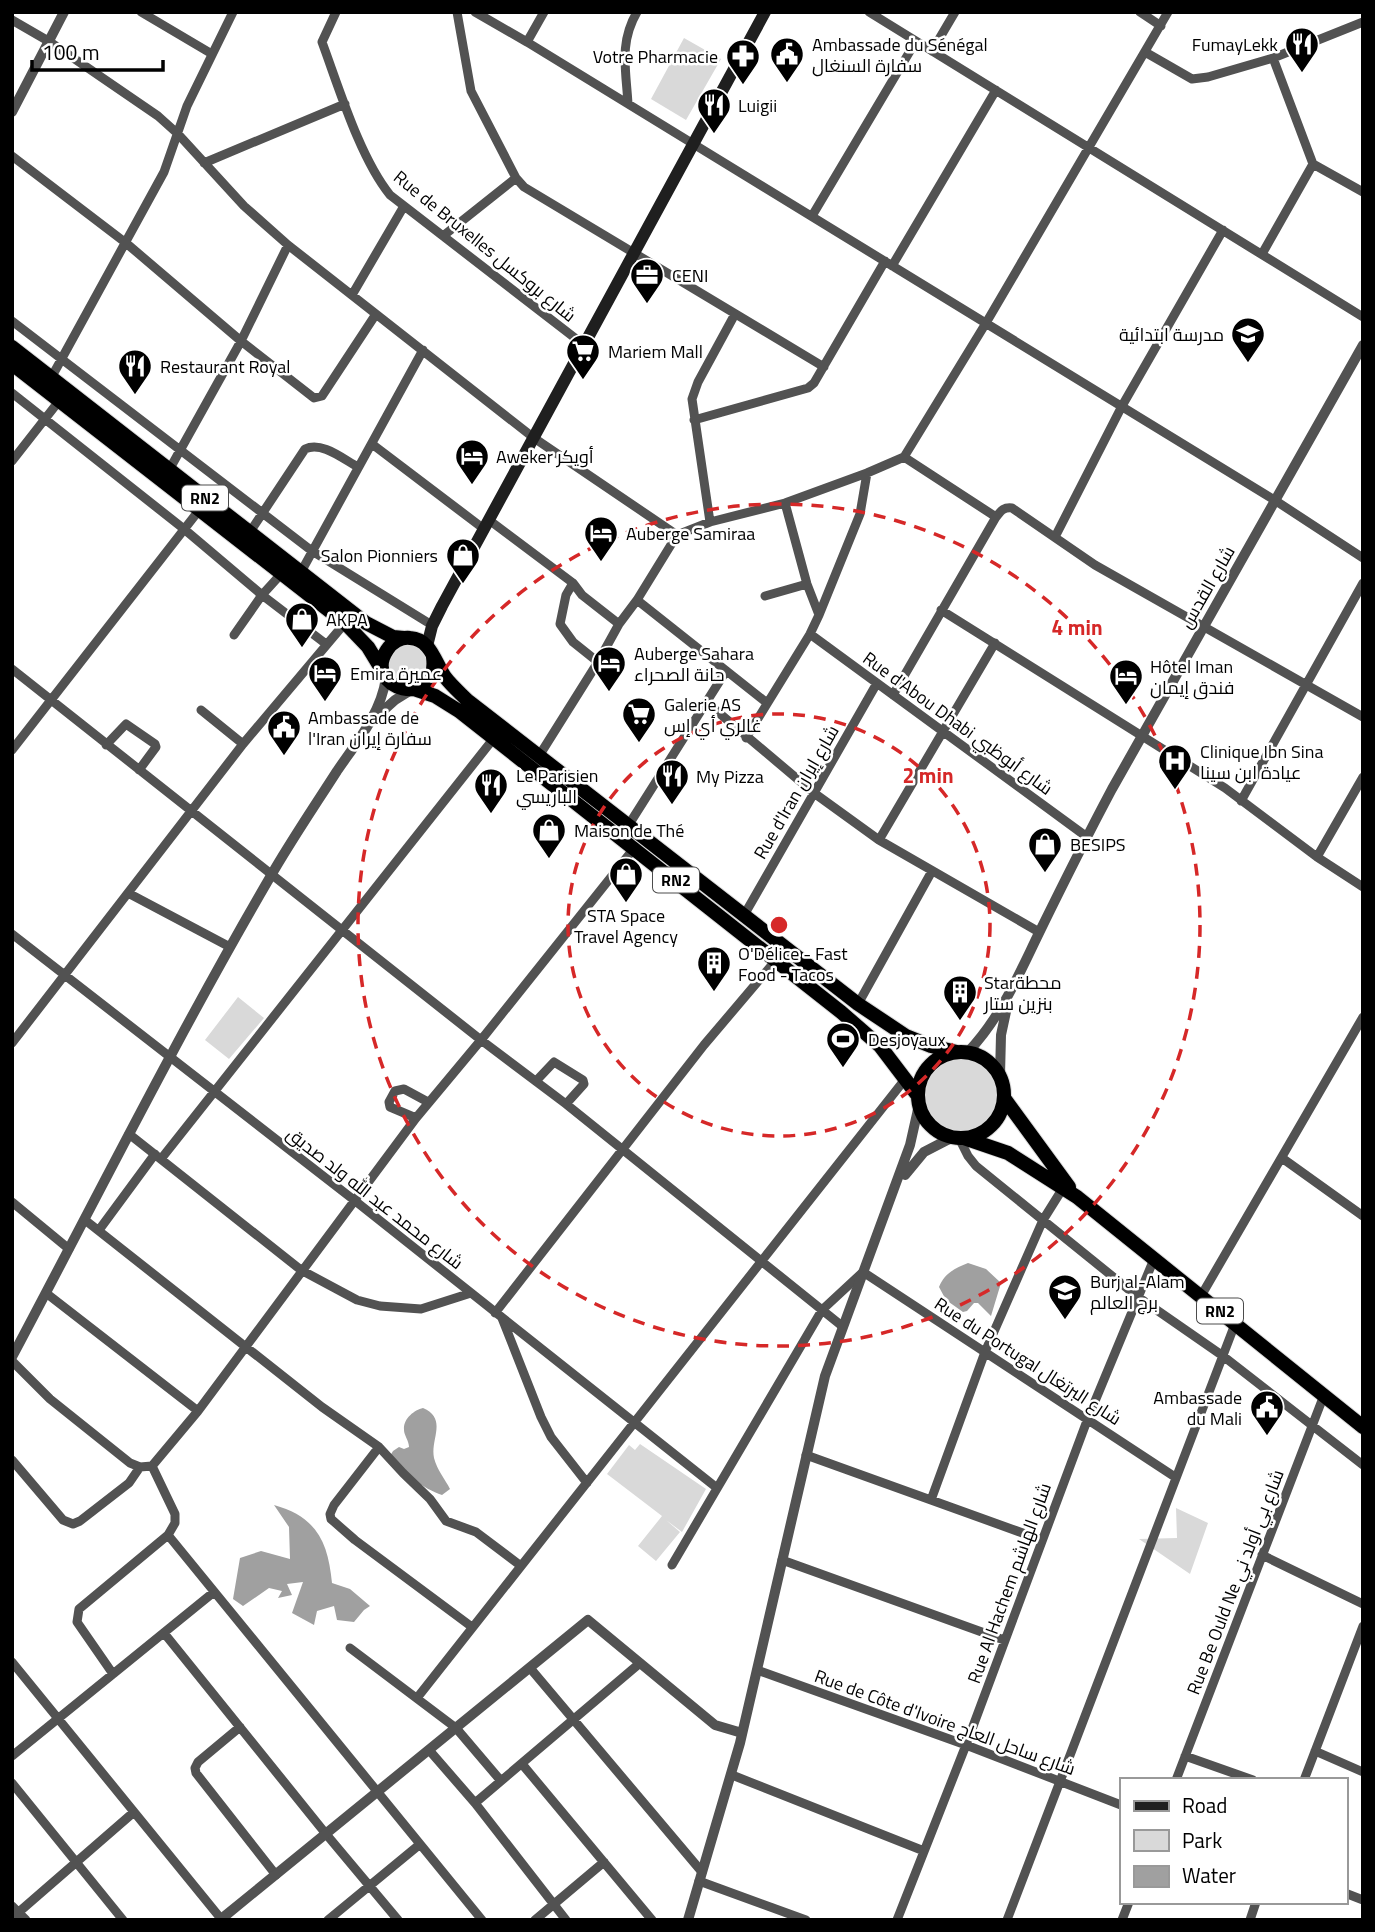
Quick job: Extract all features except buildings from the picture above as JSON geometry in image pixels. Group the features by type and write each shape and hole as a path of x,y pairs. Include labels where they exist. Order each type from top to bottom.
{"highway":[{"name":"RN2","path":"12,347 48,383 166,475 200,509 345,623 368,647 385,676"},
{"name":"RN2","path":"12,364 48,383 59,401 250,532 366,623 386,634 407,638"},
{"path":"407,638 430,652 434,664 431,677 426,683 412,690 394,686 385,676 382,667 385,652 396,641 407,638"},
{"name":"RN2","path":"430,652 445,678 462,695 743,917 858,1004 906,1036 931,1046 962,1052"},
{"name":"RN2","path":"412,690 435,696 459,711 777,959 880,1046 906,1078 919,1100"},
{"path":"962,1052 990,1062 1000,1075 1004,1098 1002,1108 992,1125 974,1136 959,1138 934,1128 924,1116 919,1100 922,1077 929,1066 944,1055 962,1052"},
{"name":"RN2","path":"1004,1098 1077,1197"},
{"name":"RN2","path":"959,1138 1008,1153 1077,1197 1363,1427"}],"main road":[{"path":"430,652 432,626 442,606 765,12"},
{"path":"407,638 442,606"}],"street":[{"path":"12,113 64,12"},
{"path":"141,12 212,54"},
{"path":"48,383 164,172 187,106 233,12"},
{"name":"Rue de Bruxelles شارع بروكسل","path":"336,12 322,42 374,173 390,195 584,345"},
{"path":"457,12 471,91 516,178 535,194 633,255 824,367"},
{"path":"475,12 1122,406 1363,558"},
{"path":"527,42 544,12"},
{"path":"628,104 625,42 637,12"},
{"path":"869,12 1363,317"},
{"path":"932,51 955,12"},
{"path":"1140,12 1161,26"},
{"path":"539,756 677,535 710,523 785,503 904,457 1090,148 1168,12"},
{"path":"12,20 50,42 158,116 244,206 288,245 534,438 677,535"},
{"path":"1145,52 1192,79 1208,77 1273,58 1363,22"},
{"path":"812,216 916,41"},
{"path":"1273,58 1312,164 1363,192"},
{"path":"694,420 814,383 996,90"},
{"path":"204,163 345,104"},
{"path":"12,156 126,243 241,341 314,398 320,398 376,314"},
{"path":"1262,254 1312,164"},
{"path":"443,236 516,178"},
{"path":"352,295 404,206"},
{"path":"1055,537 1122,406 1223,230"},
{"path":"166,475 241,341 288,245"},
{"path":"710,523 692,400 698,382 735,314"},
{"path":"12,321 313,551 427,622"},
{"name":"شارع القدس","path":"1008,997 1087,837 1141,736 1363,345"},
{"path":"301,572 423,350"},
{"path":"12,393 326,644"},
{"path":"12,461 59,401"},
{"path":"372,443 573,583 582,595 619,624"},
{"path":"250,532 305,449 321,447 358,467"},
{"path":"904,457 996,517"},
{"path":"746,738 819,615 860,514 867,473"},
{"path":"785,503 807,584 819,615"},
{"path":"893,695 996,517 1008,507 1095,565 1363,717"},
{"path":"12,750 200,509"},
{"path":"234,635 262,595 282,573"},
{"path":"573,583 566,595 560,624 573,642 598,662"},
{"path":"1241,801 1363,583"},
{"path":"765,596 807,584"},
{"path":"637,600 767,703"},
{"path":"941,610 1225,788 1317,857 1363,887"},
{"path":"12,1043 66,976 191,809 345,623"},
{"name":"Rue d'Abou Dhabi شارع أبوظبي","path":"810,634 1087,837"},
{"path":"879,841 995,643"},
{"path":"12,669 481,1040 566,1104 842,1326"},
{"path":"628,827 726,671"},
{"path":"385,676 384,690 371,721 272,873 230,947 12,1359 50,1399 130,1463 140,1467 152,1466 198,1411 428,1102 635,847"},
{"name":"Rue d'Iran شارع إيران","path":"743,917 877,683"},
{"path":"371,721 395,700 412,690"},
{"path":"706,702 814,793 879,841 1040,932"},
{"path":"201,710 243,744"},
{"path":"106,745 126,724 155,744 156,747 139,770"},
{"path":"99,1230 158,1156 215,1093 494,738"},
{"path":"1317,857 1363,777"},
{"path":"858,1004 932,871"},
{"path":"128,892 230,947"},
{"name":"شارع محمد عبد الله ولد صديق","path":"12,934 354,1200 717,1488"},
{"path":"587,1483 551,1437 498,1315 621,1150 704,1045 777,959"},
{"path":"962,1052 990,1026 1008,997"},
{"path":"1000,1075 1008,997"},
{"path":"1201,1296 1282,1158 1359,1035 1363,1017"},
{"path":"536,1081 554,1062 583,1080 584,1084 566,1104"},
{"path":"417,1698 906,1078"},
{"path":"416,1118 390,1107 389,1102 396,1091 404,1089 428,1102"},
{"path":"688,1920 732,1775 825,1376 910,1146 919,1100"},
{"path":"129,1134 301,1270 357,1300 380,1306 421,1309 471,1293"},
{"path":"892,1195 910,1167 924,1152 959,1138 976,1166 1138,1297 1223,1356 1363,1465"},
{"path":"1282,1158 1363,1216"},
{"path":"931,1500 985,1352 1043,1220 1063,1188"},
{"path":"12,1202 69,1249"},
{"path":"85,1220 322,1407 379,1447 430,1499 446,1521 476,1532 521,1566"},
{"name":"Rue Al Hachem شارع الهاشم","path":"897,1920 966,1745 1088,1418 1154,1259"},
{"path":"672,1566 822,1310 863,1272"},
{"name":"Rue du Portugal شارع البرتغال","path":"863,1272 1175,1477"},
{"path":"46,1293 198,1411"},
{"path":"1010,1919 1059,1782 1235,1324"},
{"name":"Rue Be Ould Ne شارع بي أولد ني","path":"1177,1778 1324,1395"},
{"path":"379,1447 334,1505 331,1519 472,1627"},
{"path":"806,1455 1042,1540"},
{"path":"12,1460 63,1520 72,1524 80,1521 129,1483 140,1467"},
{"path":"113,1674 78,1622 79,1609 168,1535 175,1523 175,1514 152,1466"},
{"path":"168,1535 482,1920"},
{"path":"1262,1555 1363,1604"},
{"path":"782,1560 1004,1640"},
{"path":"12,1756 214,1592"},
{"path":"12,1662 221,1920 588,1620 715,1725 742,1733"},
{"path":"1305,1778 1363,1626"},
{"path":"164,1633 398,1920"},
{"path":"350,1648 456,1728 501,1781"},
{"path":"475,1803 640,1664"},
{"path":"530,1668 701,1877 806,1920"},
{"name":"Rue de Côte d'Ivoire شارع ساحل العاج","path":"757,1670 966,1745 1120,1805"},
{"path":"240,1727 198,1762 196,1773 276,1875"},
{"path":"429,1750 475,1803 566,1920"},
{"path":"1315,1751 1363,1772"},
{"path":"1185,1756 1248,1778"},
{"path":"522,1764 652,1920"},
{"path":"732,1775 924,1852"},
{"path":"12,1783 123,1920"},
{"path":"18,1914 134,1812"},
{"path":"328,1920 419,1845"},
{"path":"535,1920 604,1862"}],"green space":[{"path":"684,38 721,59 686,120 651,99"},
{"path":"411,644 423,650 429,662 423,681 403,686 388,672 389,666 391,656 397,649"},
{"path":"238,997 264,1018 229,1059 205,1040"},
{"path":"963,1053 978,1056 991,1065 1000,1078 1003,1093 1000,1108 991,1121 978,1130 963,1133 948,1130 935,1121 926,1108 923,1093 926,1078 935,1065 948,1056"},
{"path":"640,1444 706,1489 682,1532 666,1520 680,1532 656,1561 638,1546 662,1516 607,1474 629,1445 635,1450"},
{"path":"1176,1508 1208,1523 1190,1574 1139,1539 1177,1538"}],"water":[{"path":"968,1263 986,1269 1001,1283 991,1316 978,1303 963,1312 946,1300 939,1287 950,1272"},
{"path":"423,1408 435,1418 434,1458 450,1489 442,1495 413,1479 390,1456 399,1447 409,1447 404,1432 405,1422 413,1413"},
{"path":"274,1505 301,1516 310,1524 323,1543 332,1583 350,1589 370,1606 354,1622 337,1620 334,1606 317,1611 314,1625 292,1613 303,1582 287,1584 292,1595 278,1598 282,1591 269,1588 243,1606 233,1599 240,1558 261,1551 290,1559 289,1527"}],"place":[{"name":"FumayLekk","path":"1302,74"},
{"name":"Ambassade du Sénégal سفارة السنغال","path":"787,84"},
{"name":"Votre Pharmacie","path":"743,86"},
{"name":"Luigii","path":"714,135"},
{"name":"CENI","path":"647,305"},
{"name":"مدرسة ابتدائية","path":"1248,364"},
{"name":"Mariem Mall","path":"583,381"},
{"name":"Restaurant Royal","path":"135,396"},
{"name":"Aweker أويكر","path":"472,486"},
{"name":"Auberge Samiraa","path":"601,563"},
{"name":"Salon Pionniers","path":"463,585"},
{"name":"AKPA","path":"302,649"},
{"name":"Auberge Sahara حانة الصحراء","path":"609,693"},
{"name":"Emira عميرة","path":"325,703"},
{"name":"Hôtel Iman فندق إيمان","path":"1126,706"},
{"name":"Galerie AS غالري أي إس","path":"639,744"},
{"name":"Ambassade de l'Iran سفارة إيران","path":"284,757"},
{"name":"Clinique Ibn Sina عيادة ابن سينا","path":"1175,791"},
{"name":"My Pizza","path":"672,806"},
{"name":"Le Parisien الباريسي","path":"491,815"},
{"name":"Maison de Thé","path":"549,860"},
{"name":"BESIPS","path":"1045,874"},
{"name":"STA Space Travel Agency","path":"626,904"},
{"name":"O'Délice - Fast Food - Tacos","path":"714,993"},
{"name":"Starمحطة بنزين ستار","path":"960,1022"},
{"name":"Desjoyaux","path":"843,1069"},
{"name":"Burj al-Alam برج العالم","path":"1065,1321"},
{"name":"Ambassade du Mali","path":"1267,1437"}]}
